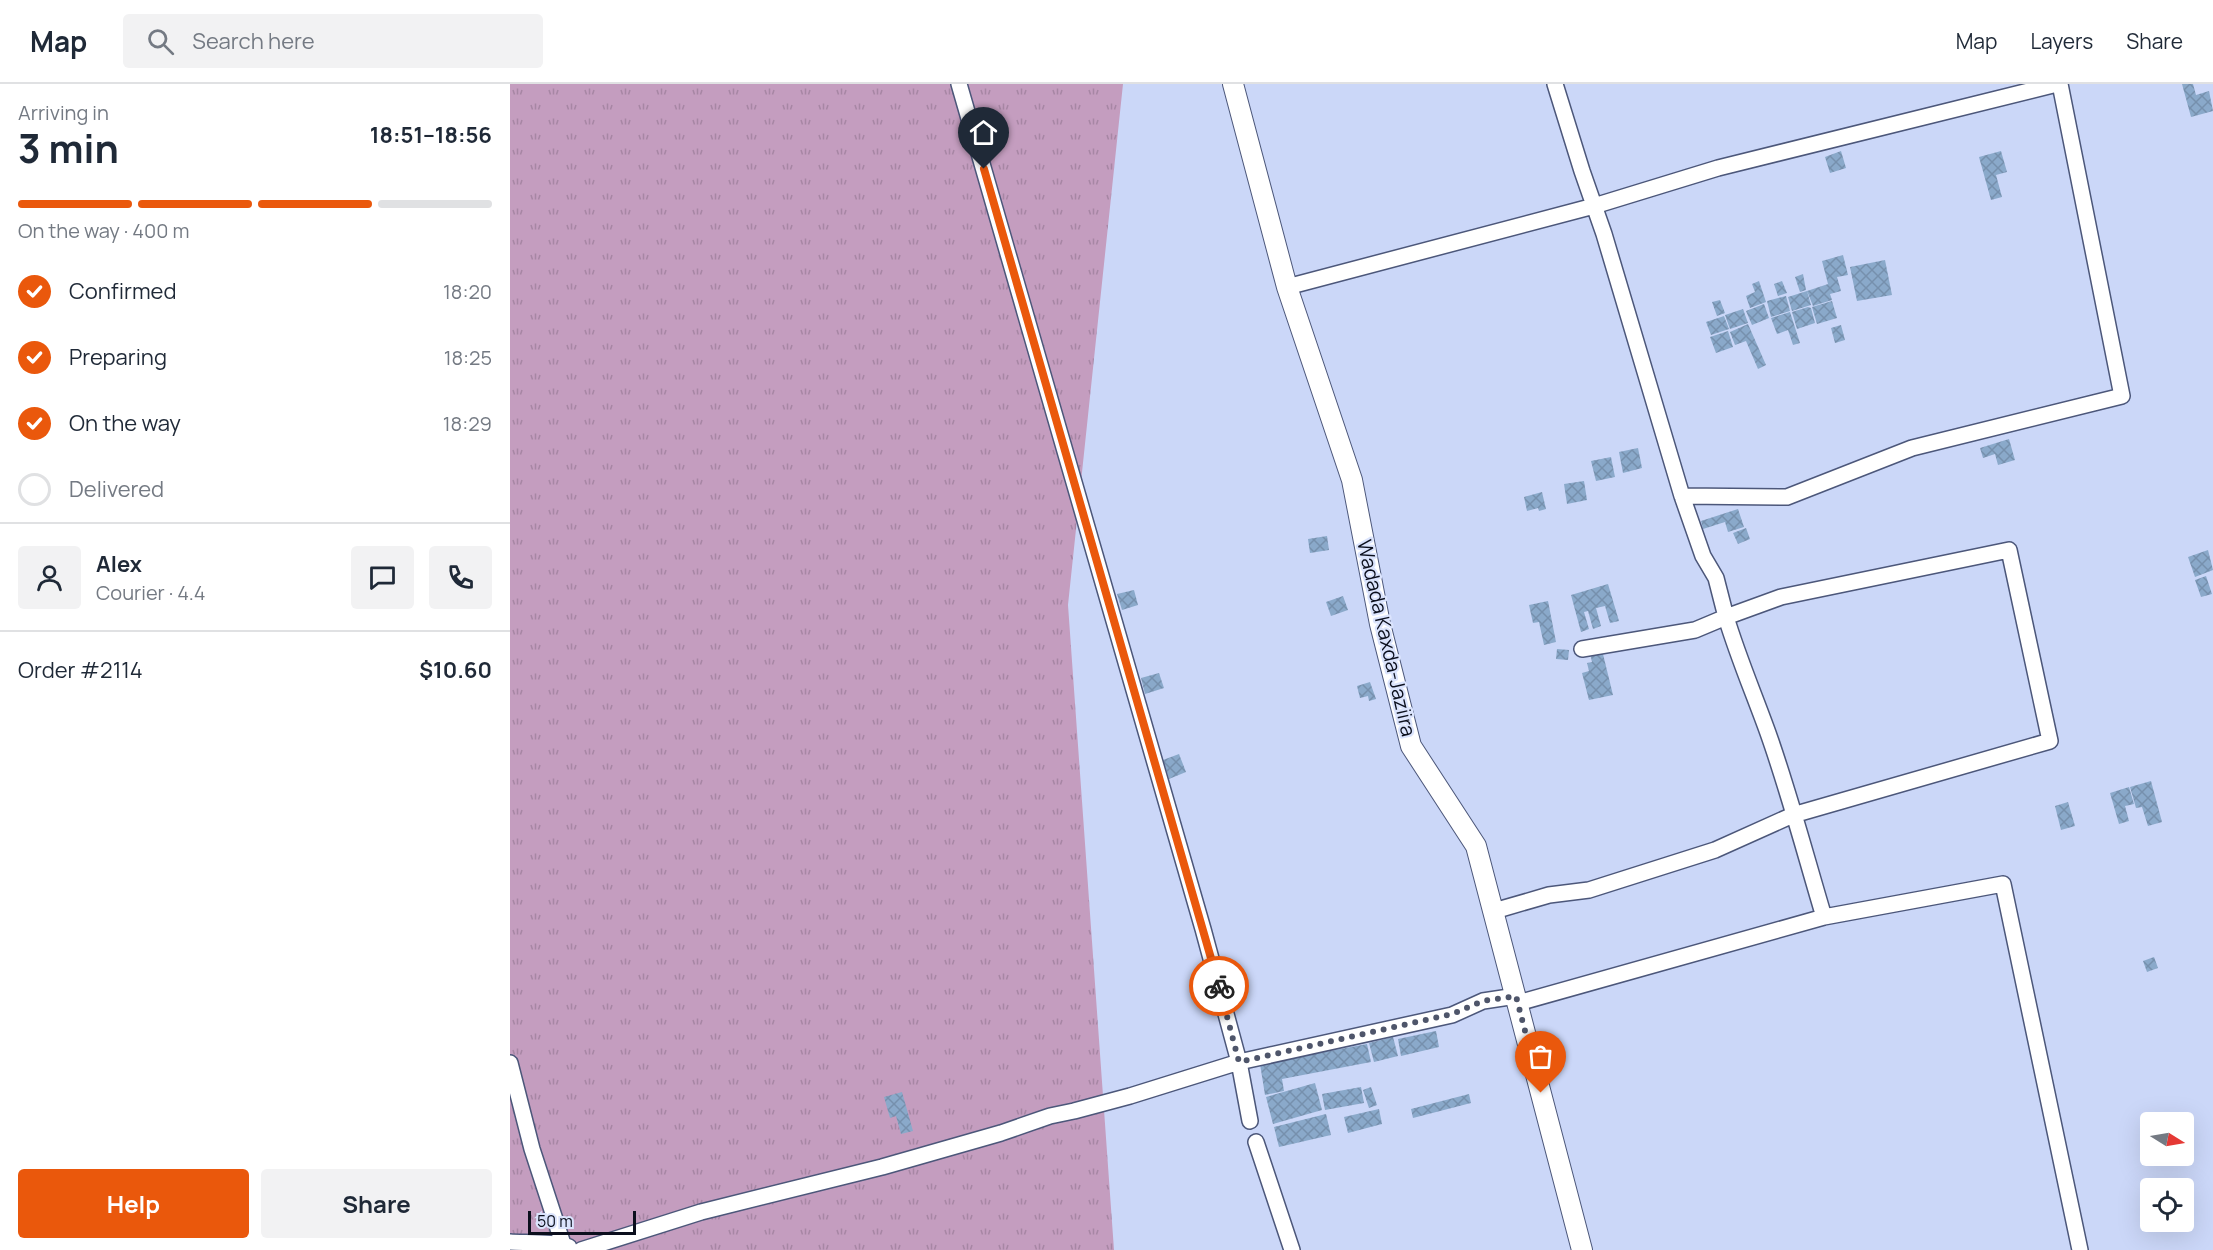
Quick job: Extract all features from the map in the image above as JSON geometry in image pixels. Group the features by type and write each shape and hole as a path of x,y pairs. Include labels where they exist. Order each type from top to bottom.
{"street":[{"path":"959,84 1203,929 1239,1062 1250,1121"},
{"name":"Wadada Kaxda-Jaziira","path":"1233,84 1287,287 1352,480 1380,624 1412,746 1476,846 1582,1250"},
{"path":"1555,84 1604,234 1682,496 1703,556 1716,578 1736,652 1769,735 1824,917"},
{"path":"1287,287 1594,207 1718,168 2059,84 2122,396 1912,448 1787,497 1682,496"},
{"path":"1494,911 1549,895 1588,890 1715,850 1793,815 2050,741 2009,550 1781,597 1695,630 1582,649"},
{"path":"581,1250 701,1212 891,1164 1239,1062 1452,1014 1483,1001 1517,999 1824,917 2002,884 2080,1250"},
{"path":"510,1063 532,1149 568,1248 510,1242"},
{"path":"1256,1142 1292,1250"}],"green space":[{"path":"510,84 1123,84 1068,605 1114,1250 510,1250"}],"building":[{"path":"2182,84 2193,84 2196,95 2209,91 2213,111 2191,117"},
{"path":"1841,151 1846,168 1830,173 1825,157"},
{"path":"2001,151 2007,172 1996,175 2002,197 1991,200 1979,157"},
{"path":"1843,255 1848,275 1837,277 1841,291 1830,294 1832,300 1813,306 1807,291 1828,284 1822,261"},
{"path":"1885,260 1892,295 1857,301 1850,267"},
{"path":"1803,274 1806,290 1800,292 1795,277"},
{"path":"1759,281 1766,302 1750,308 1746,296 1755,292 1752,284"},
{"path":"1782,281 1787,293 1778,296 1774,284"},
{"path":"1807,291 1811,305 1792,311 1788,297"},
{"path":"1786,296 1790,311 1771,317 1767,301"},
{"path":"1720,300 1725,313 1717,316 1712,302"},
{"path":"1832,301 1837,318 1817,324 1812,307"},
{"path":"1764,304 1769,318 1752,325 1746,311"},
{"path":"1811,308 1815,323 1797,329 1792,312"},
{"path":"1743,309 1748,323 1730,329 1725,315"},
{"path":"1790,312 1800,343 1793,345 1788,330 1777,334 1771,318"},
{"path":"1724,316 1729,329 1711,335 1706,322"},
{"path":"1748,324 1766,365 1758,369 1746,341 1735,345 1730,332"},
{"path":"1841,325 1845,340 1835,343 1831,328"},
{"path":"1728,331 1733,347 1716,353 1710,337"},
{"path":"2009,439 2015,460 1998,465 1995,454 1983,458 1980,448"},
{"path":"1638,448 1642,468 1623,473 1619,452"},
{"path":"1611,457 1615,477 1596,481 1591,461"},
{"path":"1584,481 1587,500 1567,504 1564,484"},
{"path":"1542,492 1546,509 1539,511 1538,508 1527,511 1524,497"},
{"path":"1738,509 1744,527 1728,532 1725,522 1703,529 1701,521"},
{"path":"1746,528 1750,539 1738,544 1733,533"},
{"path":"1327,536 1329,550 1310,553 1308,539"},
{"path":"2208,550 2213,570 2195,577 2188,557"},
{"path":"2206,576 2212,594 2201,597 2195,580"},
{"path":"1608,584 1619,621 1610,623 1605,606 1596,608 1601,626 1593,629 1588,611 1584,612 1589,629 1581,632 1571,595"},
{"path":"1134,590 1138,605 1122,610 1117,594"},
{"path":"1343,596 1348,610 1331,616 1326,602"},
{"path":"1548,601 1556,642 1544,645 1539,622 1533,623 1529,605"},
{"path":"1557,649 1569,650 1568,660 1556,659"},
{"path":"1602,650 1613,695 1589,700 1582,673 1589,671 1587,663 1592,662 1590,653"},
{"path":"1159,673 1164,688 1145,694 1141,678"},
{"path":"1370,682 1376,699 1369,701 1368,696 1360,698 1357,686"},
{"path":"1179,754 1186,772 1169,779 1163,760"},
{"path":"2151,781 2162,822 2148,826 2142,807 2136,808 2130,787"},
{"path":"2129,787 2134,804 2125,806 2129,821 2119,824 2110,793"},
{"path":"2068,802 2075,826 2061,830 2055,806"},
{"path":"2154,957 2158,968 2147,972 2143,961"},
{"path":"1436,1031 1439,1047 1401,1056 1398,1039"},
{"path":"1393,1037 1398,1056 1374,1062 1369,1043"},
{"path":"1367,1044 1371,1062 1282,1079 1284,1091 1265,1095 1260,1064"},
{"path":"1315,1083 1322,1110 1273,1124 1266,1097"},
{"path":"1361,1087 1364,1103 1325,1110 1322,1094"},
{"path":"1371,1087 1377,1105 1369,1108 1363,1090"},
{"path":"902,1092 913,1131 901,1134 896,1116 890,1118 884,1097"},
{"path":"1469,1094 1471,1103 1413,1118 1411,1109"},
{"path":"1379,1109 1382,1124 1348,1133 1344,1117"},
{"path":"1326,1114 1331,1135 1279,1147 1274,1127"}],"way so far":[{"path":"1219,986 1239,1062 1452,1014 1483,1001 1516,996 1541,1093"}],"route":[{"path":"984,169 1219,986"}]}
